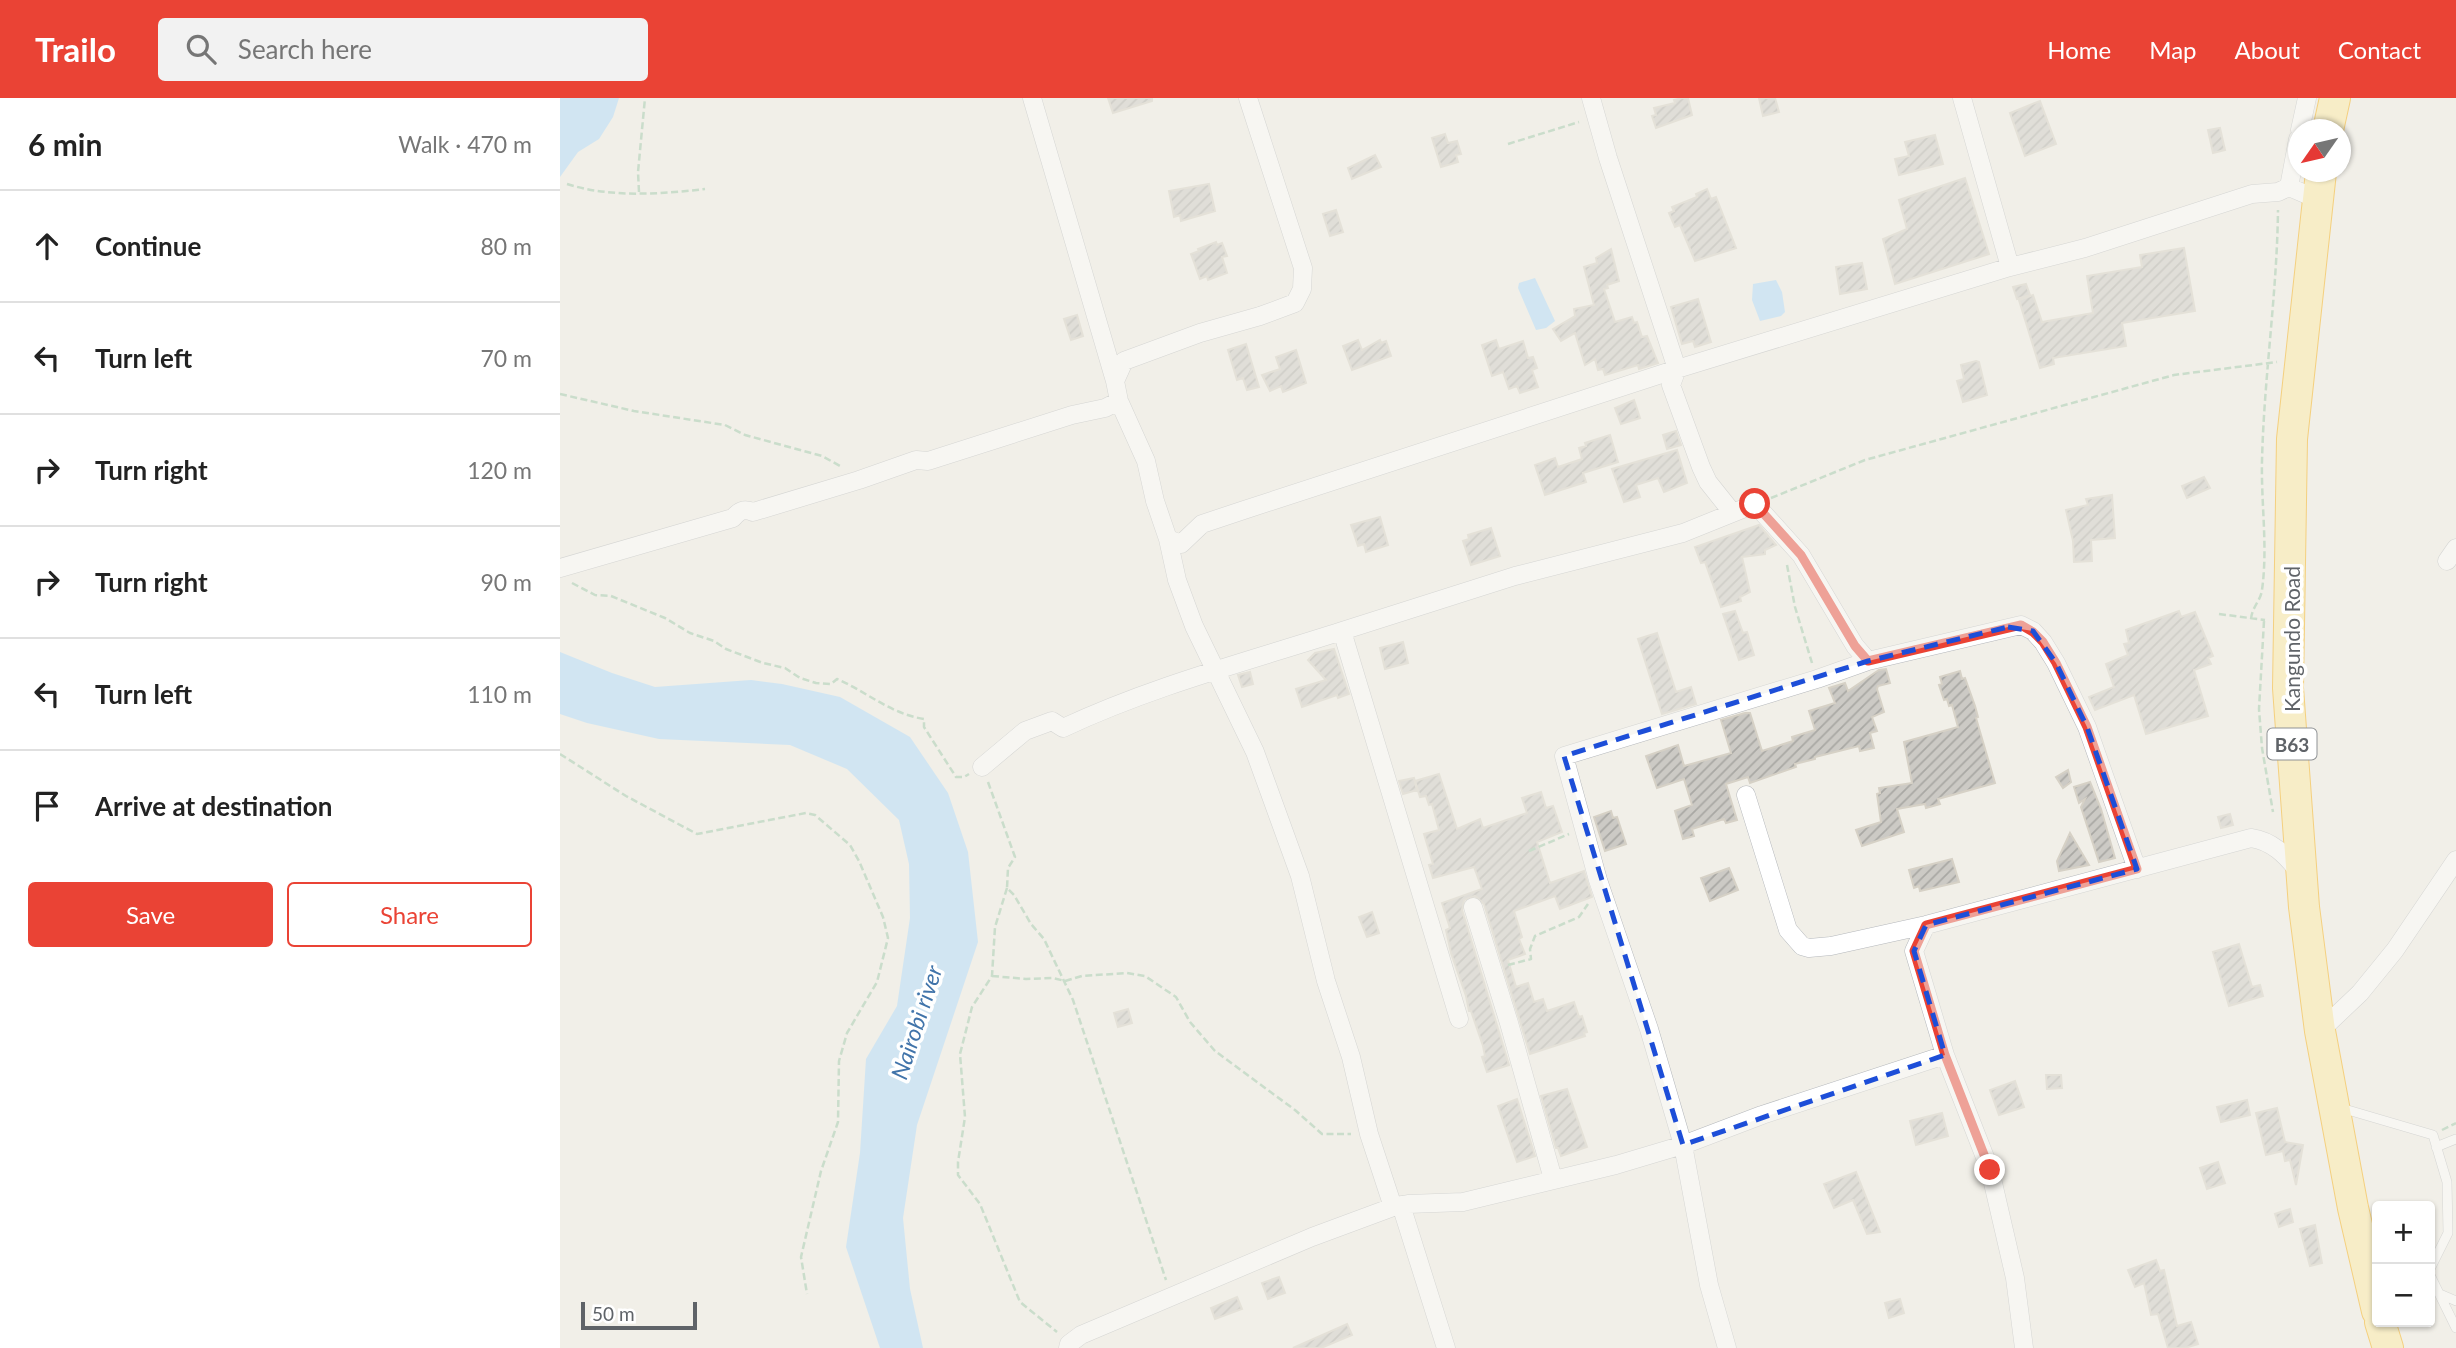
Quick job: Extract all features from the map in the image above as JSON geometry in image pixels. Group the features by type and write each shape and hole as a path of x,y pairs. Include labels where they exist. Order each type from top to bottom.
{"highway":[{"path":"2330,119 2335,98"},
{"name":"Kangundo Road","path":"2319,185 2299,357 2277,614 2288,688 2302,877 2320,1031 2353,1208 2372,1290"},
{"path":"2382,1327 2388,1348"}],"street":[{"path":"1032,98 1119,401 1146,461 1154,501 1168,539 1177,580 1255,752 1300,876 1326,981 1351,1057 1369,1134 1446,1348"},
{"path":"1115,381 1124,361 1200,332 1295,303 1302,289 1303,268 1248,98"},
{"path":"1591,98 1677,369 1671,385 1708,482 1732,512"},
{"path":"1962,98 2010,267"},
{"path":"2302,119 2307,98"},
{"path":"2283,190 2288,173"},
{"path":"1168,539 1181,544 1202,524 1677,369 2010,267 2085,248 2252,194 2319,185"},
{"path":"562,573 733,518 738,512 753,512 916,460 928,461 1072,415 1105,408 1119,401"},
{"path":"982,767 1025,731 1052,721 1063,728 1129,700 1217,671 1515,576 1683,533 1755,504 1801,555 1855,646 1868,661"},
{"path":"1727,1348 1709,1285 1683,1145 1649,1029 1598,880 1564,757 1868,661 2021,625 2043,642 2087,727 2137,869"},
{"path":"1342,631 1459,1019"},
{"path":"1746,795 1788,930 1802,946 1809,948 1831,946 1926,925 2251,838 2276,847 2287,856 2302,877"},
{"path":"2320,1031 2360,993 2395,950 2456,860"},
{"path":"1473,907 1553,1179"},
{"path":"1926,925 1914,951 1945,1055 1990,1170 2015,1278 2024,1348"},
{"path":"1068,1346 1081,1335 1312,1237 1397,1206 1464,1202 1616,1165 1683,1145 1762,1115 1945,1055"}],"lane":[{"path":"2334,1106 2433,1135 2447,1182 2448,1233 2432,1264"},
{"path":"2436,1147 2456,1139"},
{"path":"2435,1284 2456,1328"},
{"path":"2440,1294 2456,1301"}],"path":[{"path":"639,193 638,172 645,98"},
{"path":"1508,144 1596,117"},
{"path":"567,184 586,190 639,193 705,189"},
{"path":"2251,619 2252,610 2262,593 2265,542 2262,461 2283,190"},
{"path":"1755,504 1865,460 2039,411 2174,375 2299,357"},
{"path":"560,394 634,411 725,425 745,435 822,456 839,464 859,480"},
{"path":"1787,561 1795,607 1817,679"},
{"path":"562,573 595,596 611,596 714,640 726,649 785,668 800,678 816,683 831,684 837,679 890,709 924,719 924,727 957,777 964,777 982,767 1015,857 1007,868 1007,888 995,927 992,976 972,1007 960,1054 965,1117 958,1175 980,1204 1020,1302 1046,1321 1068,1346"},
{"path":"2220,614 2251,619 2277,614 2259,709 2262,748 2274,814"},
{"path":"560,754 626,796 697,834 806,813 815,815 850,845 859,861 883,917 888,938 877,982 848,1033 839,1061 838,1122 821,1171 801,1257 807,1294"},
{"path":"1530,851 1585,828"},
{"path":"1007,888 1044,939 1065,981 1096,1065 1171,1297"},
{"path":"1491,968 1531,959 1530,949 1535,936 1579,917 1586,905 1605,898"},
{"path":"992,976 1053,978 1065,981 1082,976 1145,975 1176,998 1190,1022 1215,1051 1295,1110 1322,1134 1369,1134"}],"highlighted area":[{"path":"2008,627 2033,631 2056,663 2087,727 2137,869 1926,925 1914,951 1945,1055 1683,1145 1564,756 1868,661"}],"water":[{"path":"560,98 619,98 613,117 599,139 578,152 560,177"},
{"path":"1535,278 1555,321 1546,328 1536,330 1518,288 1519,283"},
{"path":"1776,280 1782,292 1785,312 1781,316 1760,321 1752,300 1753,284"},
{"name":"Nairobi river","path":"560,652 655,687 751,680 840,697 910,737 948,793 968,852 978,942 917,1125 903,1218 910,1289 923,1348 880,1348 846,1247 860,1153 866,1059 897,1006 910,918 909,864 899,820 847,769 790,745 659,739 587,723 560,714"}],"building":[{"path":"1108,98 1152,98 1152,101 1113,113"},
{"path":"1688,98 1692,115 1656,128 1652,116 1656,115 1654,108 1675,103 1674,100"},
{"path":"1759,98 1775,98 1779,112 1763,116"},
{"path":"2040,101 2056,144 2025,156 2010,113"},
{"path":"2220,128 2225,150 2213,153 2208,130"},
{"path":"1445,134 1448,143 1457,141 1461,154 1456,155 1458,162 1441,167 1432,138"},
{"path":"1935,135 1943,164 1899,175 1895,159 1909,156 1905,142"},
{"path":"1375,155 1381,167 1352,179 1348,168"},
{"path":"1965,178 1989,254 1895,284 1883,239 1907,229 1899,200"},
{"path":"1209,184 1215,211 1181,221 1180,215 1174,217 1169,191"},
{"path":"1707,189 1711,199 1716,197 1736,248 1695,261 1680,225 1675,227 1669,213 1674,211 1672,207 1697,197 1696,194"},
{"path":"1336,210 1343,232 1330,236 1323,214"},
{"path":"1216,242 1217,245 1222,243 1227,256 1222,257 1227,273 1208,280 1207,276 1200,279 1191,254"},
{"path":"2184,248 2195,311 2122,323 2126,346 2053,358 2054,364 2040,368 2019,300 2033,295 2042,322 2093,313 2087,276 2142,267 2140,255"},
{"path":"1611,249 1619,281 1607,285 1608,288 1604,289 1615,322 1632,317 1634,323 1637,322 1642,337 1647,336 1658,363 1639,369 1638,365 1605,375 1603,369 1598,370 1595,359 1585,365 1575,333 1561,341 1553,329 1575,316 1574,309 1594,305 1584,267 1597,263 1596,258"},
{"path":"1862,263 1867,289 1840,294 1836,267"},
{"path":"2026,284 2030,295 2017,299 2013,287"},
{"path":"1698,299 1711,342 1695,347 1693,341 1682,344 1671,307"},
{"path":"1077,315 1083,336 1071,340 1064,319"},
{"path":"1358,340 1362,350 1380,340 1381,343 1386,341 1391,356 1352,370 1343,346"},
{"path":"1496,340 1499,349 1523,341 1528,358 1533,357 1537,368 1532,370 1538,387 1520,393 1517,386 1509,389 1503,372 1492,376 1482,345"},
{"path":"1246,344 1259,387 1247,390 1243,378 1237,380 1228,350"},
{"path":"1296,350 1306,383 1283,392 1281,386 1270,391 1262,375 1280,369 1276,357"},
{"path":"1979,362 1987,395 1963,402 1957,381 1964,379 1961,365"},
{"path":"1634,400 1640,418 1621,424 1615,408"},
{"path":"1676,431 1681,445 1667,449 1663,435"},
{"path":"1610,435 1618,462 1583,473 1586,482 1545,495 1535,465 1555,458 1558,467 1582,459 1579,448 1586,446 1585,443"},
{"path":"1677,450 1687,483 1664,492 1658,478 1636,485 1640,497 1624,502 1612,469"},
{"path":"2204,477 2210,488 2187,498 2182,486"},
{"path":"2112,495 2115,538 2091,540 2092,561 2074,562 2073,541 2066,510 2088,505 2086,499"},
{"path":"1380,517 1388,545 1366,552 1364,544 1358,546 1351,525"},
{"path":"1759,525 1776,545 1765,550 1765,554 1742,557 1750,592 1740,597 1741,601 1721,607 1705,562 1701,563 1695,547"},
{"path":"1491,528 1500,556 1471,565 1463,541 1469,539 1468,535"},
{"path":"1735,611 1743,633 1747,632 1754,655 1739,660 1723,614"},
{"path":"2179,611 2181,617 2195,612 2213,656 2208,658 2211,664 2194,670 2208,716 2146,734 2134,695 2095,710 2089,697 2114,687 2106,664 2128,655 2124,644 2129,643 2126,630"},
{"path":"1657,633 1676,692 1691,687 1696,704 1662,714 1638,639"},
{"path":"1403,642 1408,663 1385,669 1380,648"},
{"path":"1334,649 1349,694 1338,698 1337,695 1302,707 1296,689 1326,680 1308,660 1315,653"},
{"path":"1886,669 1890,683 1878,686 1877,689 1884,712 1872,717 1877,731 1870,733 1874,748 1860,751 1859,746 1815,757 1795,764 1796,767 1750,783 1748,777 1726,784 1737,820 1726,823 1724,819 1692,829 1694,836 1683,839 1675,811 1692,805 1684,779 1657,788 1646,756 1678,745 1684,766 1731,753 1721,720 1745,713 1750,713 1762,751 1793,741 1792,737 1815,730 1809,711 1835,703 1829,688 1845,683 1848,691 1879,670"},
{"path":"1960,671 1975,706 1995,783 1938,799 1940,804 1926,808 1925,804 1897,809 1904,832 1862,846 1856,830 1881,822 1877,794 1880,793 1879,788 1912,783 1904,742 1958,727 1952,705 1949,706 1947,699 1944,700 1939,685 1942,684 1940,677"},
{"path":"1250,672 1253,684 1242,687 1238,675"},
{"path":"2068,770 2071,782 2063,788 2056,777"},
{"path":"1439,774 1457,829 1480,819 1483,828 1527,813 1522,798 1541,792 1546,808 1553,806 1562,832 1537,842 1550,883 1584,871 1592,897 1560,909 1555,896 1514,911 1525,954 1508,960 1516,987 1528,983 1534,1002 1543,999 1547,1011 1574,1002 1587,1032 1584,1033 1585,1036 1530,1054 1484,904 1475,896 1464,900 1462,910 1509,1065 1487,1072 1482,1057 1485,1056 1483,1046 1451,953 1446,930 1450,928 1442,903 1482,889 1474,867 1433,878 1429,865 1433,864 1424,834 1439,830 1432,804 1429,805 1426,796 1420,797 1415,781"},
{"path":"1414,778 1417,790 1403,794 1399,781"},
{"path":"2090,782 2115,858 2099,862 2081,807 2085,799 2079,803 2074,787"},
{"path":"1611,811 1613,818 1617,817 1626,844 1605,851 1594,817"},
{"path":"2230,814 2233,825 2221,828 2218,817"},
{"path":"2070,833 2089,865 2059,871 2057,861"},
{"path":"1952,859 1959,882 1920,891 1919,886 1914,888 1909,870"},
{"path":"1729,868 1738,890 1710,901 1701,878"},
{"path":"1372,912 1379,933 1367,937 1359,917"},
{"path":"2239,944 2252,987 2260,985 2263,996 2229,1006 2213,952"},
{"path":"1128,1009 1132,1023 1118,1027 1114,1013"},
{"path":"2046,1075 2061,1075 2062,1088 2047,1089"},
{"path":"2015,1081 2024,1107 1999,1115 1990,1090"},
{"path":"1567,1089 1587,1147 1561,1156 1556,1148 1541,1096"},
{"path":"1517,1099 1535,1156 1517,1162 1498,1106"},
{"path":"2247,1100 2250,1115 2221,1122 2217,1107"},
{"path":"2277,1108 2285,1142 2303,1145 2296,1185 2290,1160 2285,1161 2283,1151 2266,1155 2256,1113"},
{"path":"1942,1113 1948,1136 1916,1145 1910,1121"},
{"path":"2218,1162 2225,1183 2207,1189 2200,1168"},
{"path":"1856,1172 1880,1232 1867,1234 1853,1200 1834,1208 1824,1184"},
{"path":"2290,1209 2293,1222 2279,1227 2275,1214"},
{"path":"2315,1225 2322,1263 2310,1266 2300,1229"},
{"path":"2156,1260 2160,1271 2164,1270 2177,1326 2191,1322 2198,1344 2185,1348 2168,1348 2158,1314 2151,1315 2144,1283 2135,1287 2128,1270"},
{"path":"1279,1277 1285,1293 1268,1299 1262,1283"},
{"path":"1237,1297 1242,1309 1215,1319 1211,1308"},
{"path":"1900,1299 1904,1313 1889,1318 1885,1303"},
{"path":"1347,1324 1352,1335 1321,1348 1293,1348"}],"route":[{"path":"1755,504 1801,555 1855,646 1868,661 2021,625 2043,642 2087,727 2137,869 1926,925 1914,951 1945,1055 1990,1170"}]}
